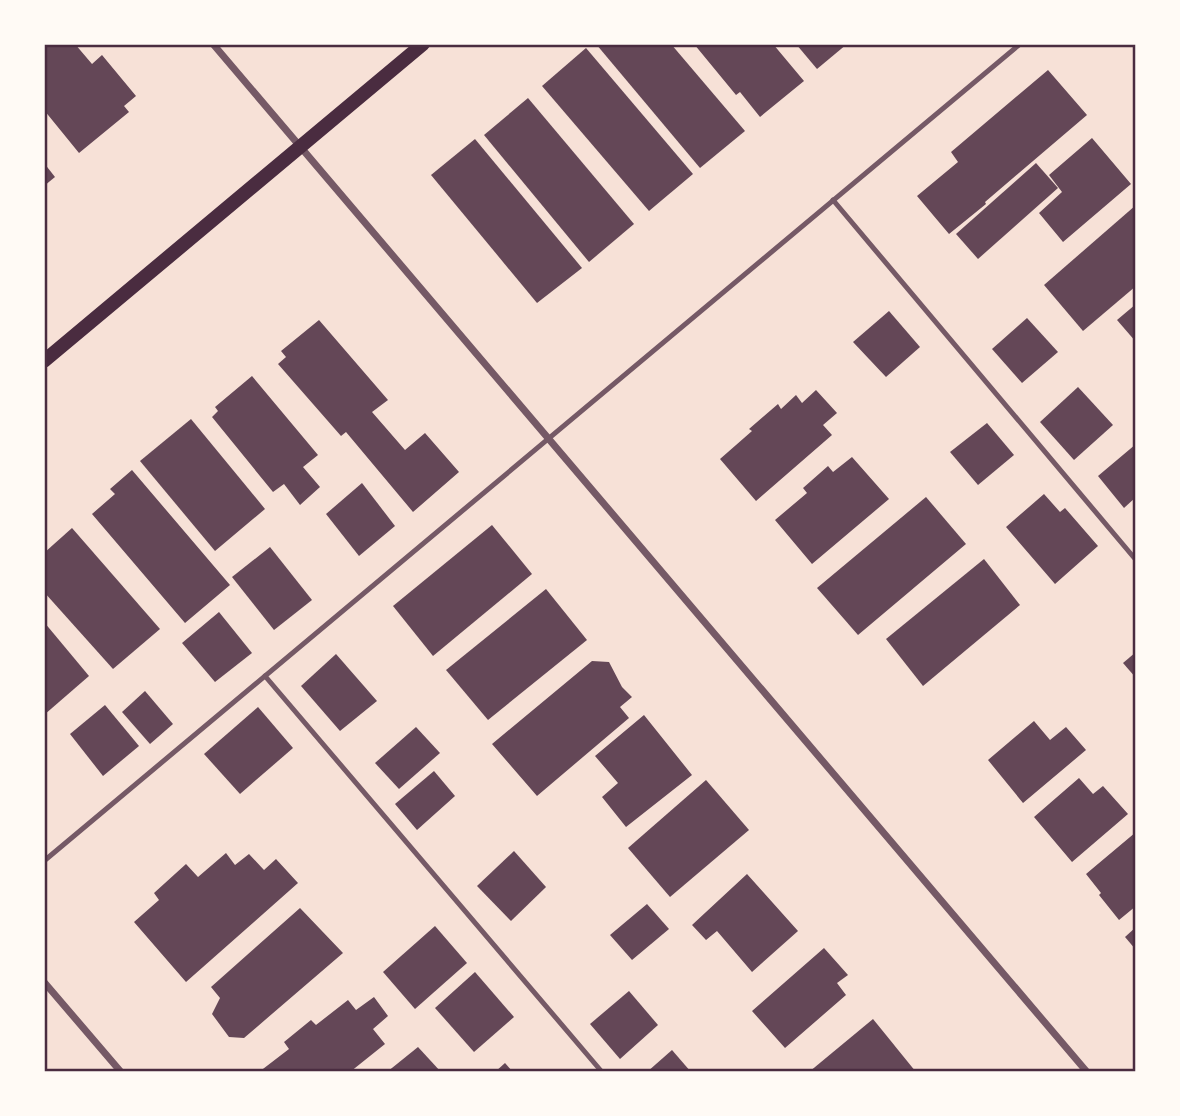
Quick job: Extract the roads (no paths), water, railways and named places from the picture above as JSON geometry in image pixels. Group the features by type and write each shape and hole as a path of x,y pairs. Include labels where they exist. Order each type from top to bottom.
{"main road":[{"path":"44,361 422,44"}],"street":[{"path":"213,44 1087,1072"},
{"path":"44,982 121,1072"}],"lane":[{"path":"44,861 1020,44"},
{"path":"833,200 1136,560"},
{"path":"265,676 602,1072"}]}
